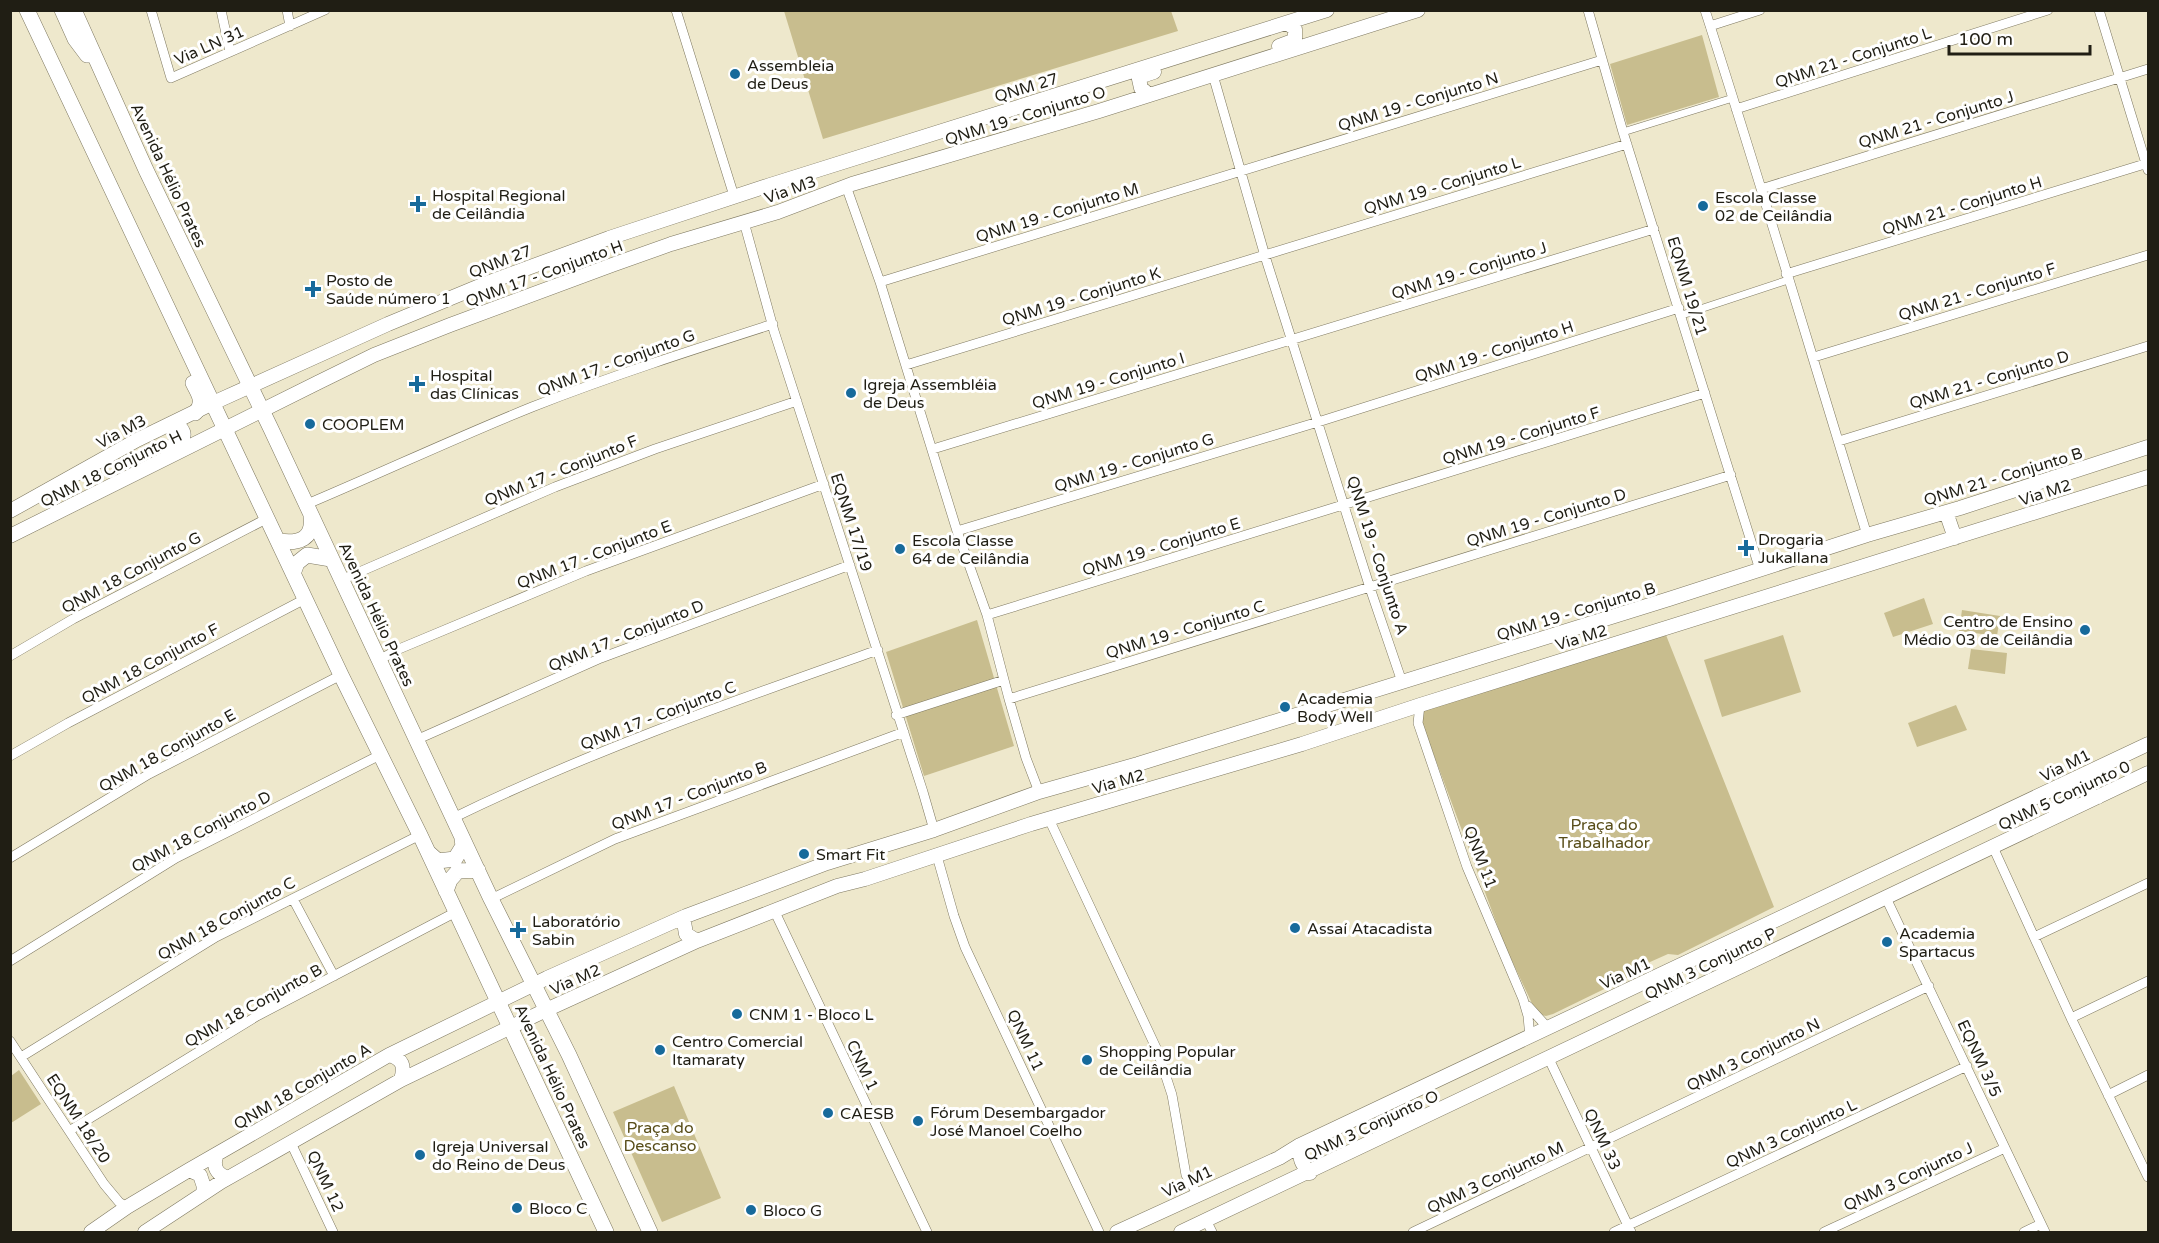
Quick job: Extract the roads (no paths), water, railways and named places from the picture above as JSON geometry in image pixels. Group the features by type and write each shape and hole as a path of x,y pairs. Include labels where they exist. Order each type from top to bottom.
{"main road":[{"name":"Avenida Hélio Prates","path":"27,10 341,675 429,853 606,1233"},
{"path":"62,10 75,39 106,82"},
{"name":"Avenida Hélio Prates","path":"74,10 146,170 262,410 650,1233"},
{"name":"QNM 27","path":"250,386 378,328 487,283 598,242 734,196 1327,10"},
{"path":"1215,74 1418,10"},
{"path":"1215,74 1248,56 1294,42 1295,30 1287,23"},
{"path":"1149,95 1139,84 1142,76 1194,60 1219,44"},
{"name":"QNM 19 - Conjunto O","path":"849,185 1215,74"},
{"path":"849,185 932,156 936,149 936,141 924,136"},
{"name":"Via M3","path":"744,222 849,185"},
{"name":"QNM 17 - Conjunto H","path":"262,410 374,355 450,325 612,265 744,222"},
{"name":"Avenida Hélio Prates","path":"173,317 185,366 201,399 200,407 195,413"},
{"path":"317,383 308,376 309,368 350,350 378,328"},
{"name":"Via M3","path":"10,511 137,440 250,386"},
{"path":"225,429 262,410"},
{"path":"114,483 138,463 183,439 182,429 178,425 170,425"},
{"name":"QNM 18 Conjunto H","path":"10,536 225,429"},
{"path":"81,500 69,494 67,491 69,484 110,462 137,440"},
{"name":"QNM 21 - Conjunto B","path":"1867,535 1960,508 2148,447"},
{"name":"Via M2","path":"145,1233 228,1178 401,1080 697,941 837,886 1117,798 1302,744 2148,477"},
{"path":"1960,508 1962,536"},
{"path":"279,541 293,543 308,535 312,528 308,511"},
{"path":"1946,512 1962,536"},
{"path":"1760,570 1867,535"},
{"path":"294,572 297,562 307,555 331,559"},
{"name":"QNM 19 - Conjunto B","path":"1402,682 1760,570"},
{"path":"1685,594 1693,619"},
{"path":"1669,599 1678,624"},
{"path":"934,830 1039,792 1138,764 1402,682"},
{"path":"2098,797 2091,798 2086,794 2084,788 2086,782 2125,763 2146,745"},
{"name":"Via M1","path":"1117,1233 2146,745"},
{"path":"1138,764 1134,773 1135,777 1137,783 1145,790"},
{"path":"1113,771 1122,785 1117,798"},
{"name":"QNM 5 Conjunto 0","path":"1993,847 2148,773"},
{"path":"2017,835 2034,819 2067,803 2070,797 2068,790 2062,787 2056,788"},
{"name":"Via M2","path":"498,1002 686,916 826,863 934,830"},
{"path":"429,853 438,861 455,859 463,846 462,838"},
{"path":"1886,898 1993,847"},
{"path":"856,853 852,865 853,871 858,877 865,879"},
{"path":"826,863 836,866 839,879 837,886"},
{"path":"446,891 450,880 458,871 478,870"},
{"name":"QNM 3 Conjunto P","path":"1549,1059 1886,898"},
{"path":"686,916 684,922 686,934 697,941"},
{"path":"1734,969 1724,968 1720,962 1721,956 1737,945 1746,934"},
{"path":"1657,1007 1676,991 1699,978 1701,972 1698,965 1689,962"},
{"name":"QNM 18 Conjunto A","path":"128,1208 189,1170 389,1055 498,1002"},
{"path":"389,1055 395,1057 404,1067 401,1080"},
{"name":"QNM 3 Conjunto O","path":"1209,1226 1289,1182 1549,1059"},
{"path":"1300,1145 1299,1156 1303,1166 1310,1173"},
{"path":"216,1155 215,1167 228,1178"},
{"path":"1279,1158 1291,1167 1292,1175 1289,1182"},
{"path":"189,1170 200,1174 204,1187 203,1193"},
{"path":"92,1233 128,1208"},
{"path":"1181,1233 1209,1226"}],"street":[{"name":"Via LN 31","path":"151,10 171,78 325,10"},
{"path":"220,10 230,52"},
{"path":"287,10 291,26"},
{"path":"676,10 734,196"},
{"name":"EQNM 19/21","path":"1588,10 1623,132 1760,570"},
{"path":"1705,10 1814,357 1867,535"},
{"path":"1710,26 1760,10"},
{"name":"QNM 21 - Conjunto L","path":"1736,109 2048,10"},
{"path":"2098,10 2148,165"},
{"name":"QNM 19 - Conjunto N","path":"1242,171 1602,60"},
{"name":"QNM 21 - Conjunto J","path":"1761,189 2148,69"},
{"name":"QNM 19 - Conjunto A","path":"1215,74 1265,256 1402,682"},
{"path":"1623,132 1733,98"},
{"name":"QNM 19 - Conjunto L","path":"1265,256 1627,144"},
{"name":"QNM 21 - Conjunto H","path":"1787,277 2148,165"},
{"name":"QNM 19 - Conjunto M","path":"880,282 1242,171"},
{"path":"849,185 957,531 987,615 1026,758 1039,792"},
{"name":"EQNM 17/19","path":"744,222 797,401 934,830"},
{"name":"QNM 19 - Conjunto J","path":"1292,339 1654,229"},
{"name":"QNM 21 - Conjunto F","path":"1814,357 2148,255"},
{"name":"QNM 19 - Conjunto K","path":"906,365 1265,256"},
{"path":"1680,311 1787,277"},
{"name":"QNM 19 - Conjunto H","path":"1318,422 1680,311"},
{"name":"QNM 17 - Conjunto G","path":"308,511 428,450 534,406 651,363 773,324"},
{"name":"QNM 19 - Conjunto I","path":"933,449 1292,339"},
{"name":"QNM 21 - Conjunto D","path":"1839,441 2148,346"},
{"name":"QNM 19 - Conjunto F","path":"1345,505 1706,393"},
{"name":"QNM 17 - Conjunto F","path":"341,580 555,487 655,449 797,401"},
{"name":"QNM 19 - Conjunto G","path":"957,531 1318,422"},
{"name":"QNM 19 - Conjunto D","path":"1370,588 1731,475"},
{"name":"QNM 17 - Conjunto E","path":"378,660 399,649 586,571 824,484"},
{"name":"QNM 19 - Conjunto E","path":"987,615 1345,505"},
{"name":"QNM 18 Conjunto G","path":"10,656 72,619 268,518"},
{"name":"QNM 17 - Conjunto D","path":"416,740 602,658 850,565"},
{"name":"QNM 19 - Conjunto C","path":"1009,699 1370,588"},
{"name":"QNM 18 Conjunto F","path":"10,756 68,723 305,599"},
{"name":"QNM 17 - Conjunto C","path":"453,818 580,761 689,717 878,650"},
{"name":"QNM 18 Conjunto E","path":"10,858 149,774 341,675"},
{"path":"897,714 1004,680"},
{"name":"QNM 11","path":"1420,705 1418,723 1467,867 1523,999 1528,1016 1530,1038"},
{"path":"1401,711 1418,723"},
{"name":"QNM 17 - Conjunto B","path":"491,898 615,839 904,732"},
{"name":"QNM 18 Conjunto D","path":"10,962 176,858 380,755"},
{"path":"1049,819 1158,1052 1172,1095 1182,1161 1186,1175 1198,1195"},
{"name":"QNM 18 Conjunto C","path":"21,1057 216,937 420,835"},
{"path":"1993,847 2071,1018 2148,1176"},
{"name":"QNM 11","path":"937,856 965,946 1100,1233"},
{"path":"2034,937 2148,883"},
{"name":"EQNM 3/5","path":"1886,898 2043,1228"},
{"path":"293,899 334,976"},
{"name":"CNM 1","path":"774,910 927,1233"},
{"name":"QNM 18 Conjunto B","path":"69,1131 257,1016 456,912"},
{"path":"2071,1018 2148,981"},
{"name":"QNM 3 Conjunto N","path":"1590,1149 1929,986"},
{"name":"QNM 11","path":"1523,999 1533,1014 1548,1028"},
{"name":"EQNM 18/20","path":"10,1041 111,1193 128,1208"},
{"name":"QNM 33","path":"1549,1059 1629,1229"},
{"name":"QNM 3 Conjunto L","path":"1614,1233 1629,1229 1967,1066"},
{"path":"2108,1095 2148,1076"},
{"name":"QNM 12","path":"291,1143 333,1233"},
{"name":"QNM 3 Conjunto J","path":"1824,1233 2005,1148"},
{"name":"QNM 3 Conjunto M","path":"1413,1233 1590,1149"},
{"path":"2024,1233 2043,1228"}],"place":[{"name":"Assembleia de Deus","path":"735,74"},
{"name":"Hospital Regional de Ceilândia","path":"418,204"},
{"name":"Escola Classe 02 de Ceilândia","path":"1703,206"},
{"name":"Posto de Saúde número 1","path":"313,289"},
{"name":"Hospital das Clínicas","path":"417,384"},
{"name":"Igreja Assembléia de Deus","path":"851,393"},
{"name":"COOPLEM","path":"310,424"},
{"name":"Drogaria Jukallana","path":"1746,548"},
{"name":"Escola Classe 64 de Ceilândia","path":"900,549"},
{"name":"Centro de Ensino Médio 03 de Ceilândia","path":"2085,630"},
{"name":"Academia Body Well","path":"1285,707"},
{"name":"Smart Fit","path":"804,854"},
{"name":"Assaí Atacadista","path":"1295,928"},
{"name":"Laboratório Sabin","path":"518,930"},
{"name":"Academia Spartacus","path":"1887,942"},
{"name":"CNM 1 - Bloco L","path":"737,1014"},
{"name":"Centro Comercial Itamaraty","path":"660,1050"},
{"name":"Shopping Popular de Ceilândia","path":"1087,1060"},
{"name":"CAESB","path":"828,1113"},
{"name":"Fórum Desembargador José Manoel Coelho","path":"918,1121"},
{"name":"Igreja Universal do Reino de Deus","path":"420,1155"},
{"name":"Bloco C","path":"517,1208"},
{"name":"Bloco G","path":"751,1210"}],"park label":[{"name":"Praça do Trabalhador","path":"1604,833"},
{"name":"Praça do Descanso","path":"660,1136"}]}
